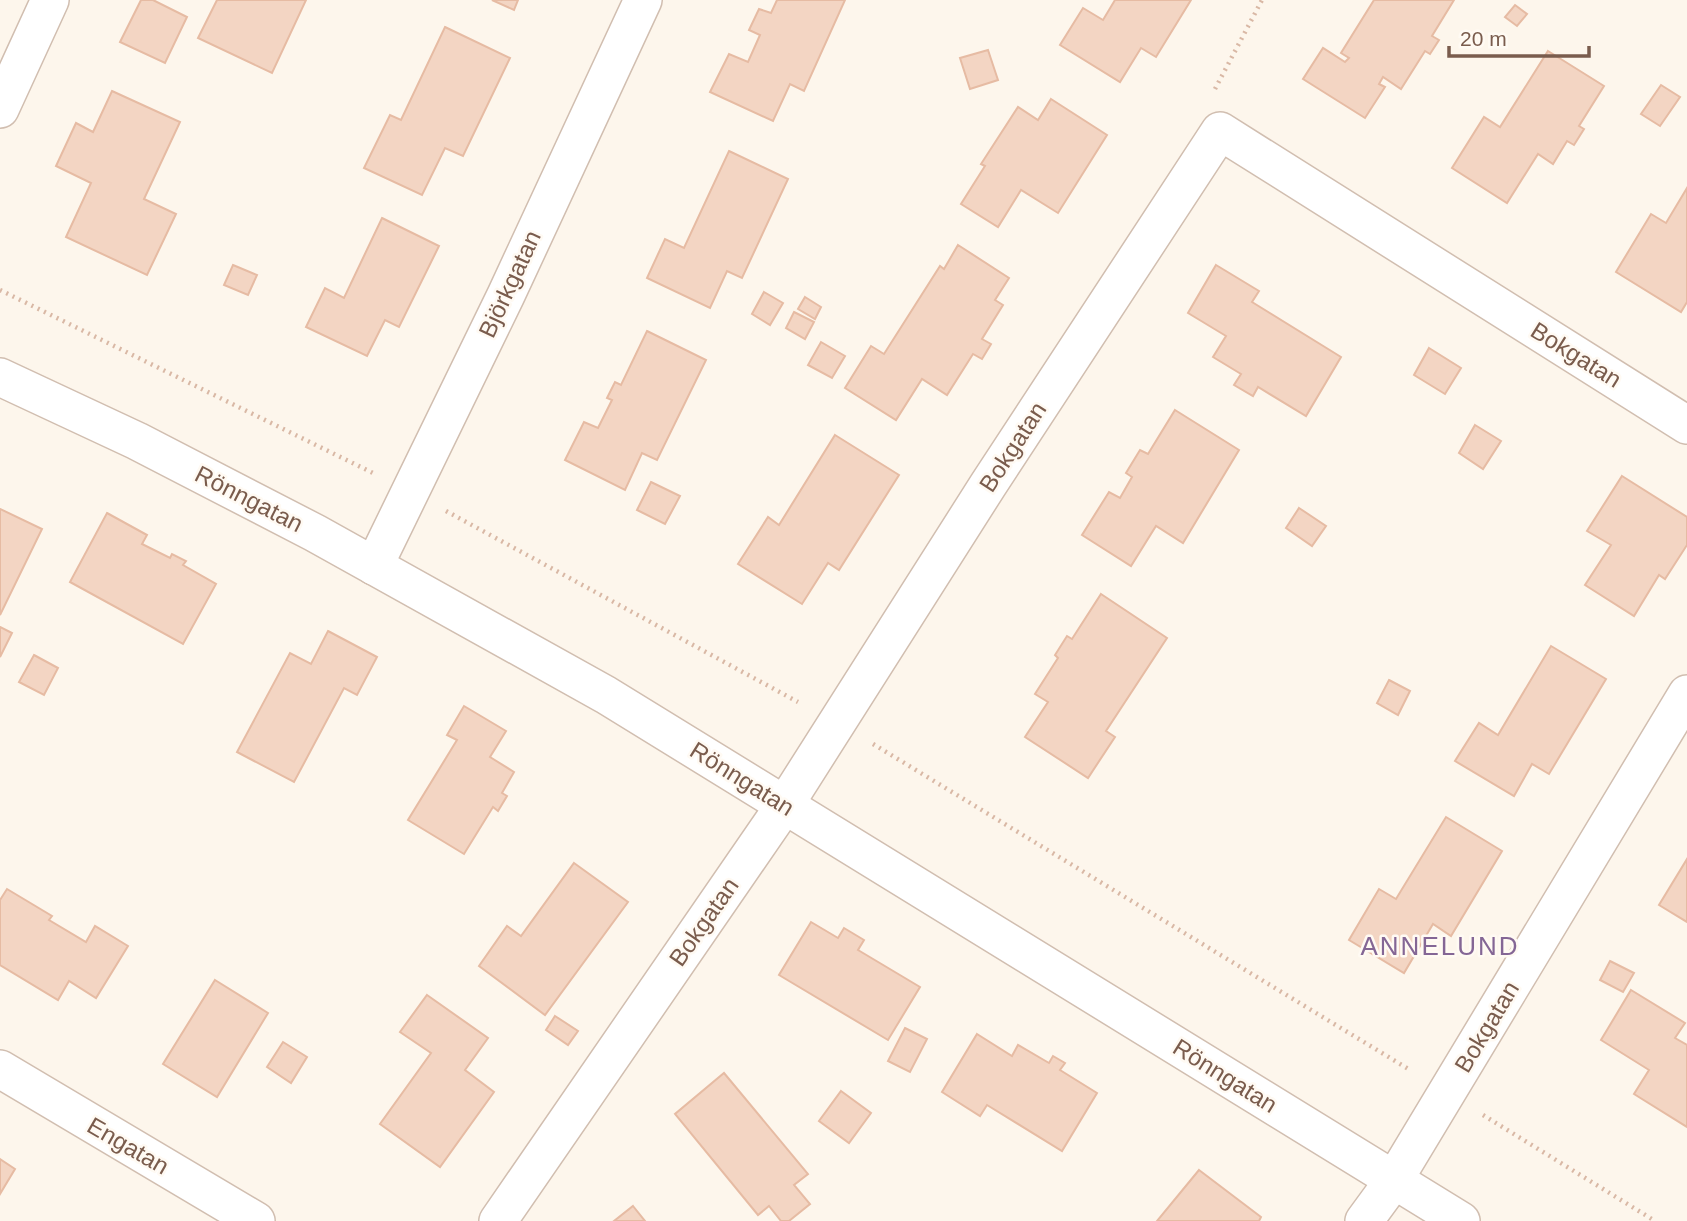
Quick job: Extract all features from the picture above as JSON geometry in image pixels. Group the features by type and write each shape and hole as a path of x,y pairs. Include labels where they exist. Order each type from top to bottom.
{"street":[{"path":"0,109 50,0"},
{"name":"Björkgatan","path":"374,566 506,295 643,0"},
{"name":"Bokgatan","path":"498,1221 784,806 980,496 1220,131 1687,425"},
{"name":"Rönngatan","path":"0,377 137,441 374,566 606,695 1461,1221"},
{"name":"Bokgatan","path":"1364,1221 1394,1180 1687,694"},
{"name":"Engatan","path":"0,1069 257,1221"}],"path":[{"path":"1220,131 1212,98 1219,77 1262,0"}],"building":[{"path":"141,0 153,0 187,17 165,63 120,42"},
{"path":"217,0 306,0 272,73 198,38"},
{"path":"492,0 518,0 514,10"},
{"path":"777,0 845,0 804,91 790,84 773,121 710,92 729,54 748,62 760,35 749,30 759,9 771,13"},
{"path":"1115,0 1191,0 1156,57 1141,48 1120,82 1060,45 1083,8 1103,20"},
{"path":"1374,0 1454,0 1432,36 1439,40 1430,54 1425,51 1401,89 1383,77 1379,84 1385,87 1365,118 1303,79 1323,48 1345,62 1349,58 1341,53"},
{"path":"1515,5 1527,14 1517,26 1505,17"},
{"path":"445,27 510,58 463,156 445,148 422,195 364,168 390,115 401,120"},
{"path":"988,50 998,80 970,89 960,58"},
{"path":"1548,51 1604,86 1579,126 1584,129 1574,145 1567,141 1553,164 1538,154 1507,203 1452,168 1484,117 1500,127"},
{"path":"1661,85 1680,97 1660,126 1641,114"},
{"path":"112,91 180,122 144,199 176,214 147,275 66,237 91,183 56,166 76,123 93,132"},
{"path":"1051,99 1107,135 1058,213 1021,190 998,227 961,204 985,166 981,164 1018,107 1038,120"},
{"path":"729,151 788,179 742,278 727,271 710,308 647,278 665,239 684,248"},
{"path":"1687,188 1687,302 1681,312 1616,272 1651,214 1666,223"},
{"path":"382,218 439,246 399,327 385,320 367,356 306,327 325,288 344,298"},
{"path":"958,245 1009,278 995,300 1003,305 982,339 991,344 982,359 973,354 947,395 922,379 896,420 845,388 871,346 884,354 940,266 944,269"},
{"path":"233,265 257,275 248,295 224,285"},
{"path":"1216,265 1259,291 1252,302 1341,357 1306,416 1258,387 1253,396 1234,385 1241,374 1213,357 1226,336 1188,313"},
{"path":"764,292 783,303 770,325 752,314"},
{"path":"805,297 821,307 815,319 798,309"},
{"path":"794,312 814,322 805,339 786,328"},
{"path":"647,331 706,360 657,460 642,453 625,490 565,460 584,422 598,428 612,400 607,398 615,382 621,385"},
{"path":"821,342 845,356 832,378 808,365"},
{"path":"1429,348 1461,368 1445,394 1414,375"},
{"path":"1175,410 1239,450 1183,543 1156,526 1131,566 1082,535 1109,492 1120,498 1132,477 1126,473 1140,450 1148,454"},
{"path":"1475,425 1501,441 1483,469 1459,453"},
{"path":"835,435 899,475 839,570 828,563 802,604 738,564 768,517 779,525"},
{"path":"1622,476 1687,517 1687,545 1665,579 1659,575 1634,616 1585,585 1611,545 1587,531"},
{"path":"651,482 680,496 665,524 637,510"},
{"path":"1299,508 1326,526 1312,546 1286,528"},
{"path":"0,509 42,529 0,615"},
{"path":"107,513 147,535 142,544 170,558 172,554 186,561 183,565 216,584 183,644 70,582"},
{"path":"1101,594 1167,638 1106,731 1115,737 1088,778 1025,737 1048,702 1035,694 1058,658 1055,655 1067,636 1072,639"},
{"path":"0,627 12,633 0,657"},
{"path":"328,631 377,657 357,695 344,688 294,782 237,752 290,653 311,664"},
{"path":"1551,646 1606,679 1549,774 1532,764 1514,796 1455,761 1479,723 1498,735"},
{"path":"34,655 58,668 44,695 19,682"},
{"path":"1389,680 1410,691 1398,715 1377,703"},
{"path":"464,706 506,731 490,757 514,772 502,793 507,796 498,811 493,807 464,854 408,820 457,740 447,735"},
{"path":"1446,817 1502,851 1451,936 1433,924 1404,973 1349,940 1379,889 1396,899"},
{"path":"1687,859 1687,922 1659,905"},
{"path":"574,863 628,902 545,1015 479,966 507,926 521,936"},
{"path":"7,889 52,916 49,920 86,942 95,926 128,946 96,998 69,981 58,1000 0,965 0,900"},
{"path":"811,922 838,938 844,928 864,940 858,950 920,987 888,1040 779,975"},
{"path":"1610,961 1634,973 1623,992 1600,980"},
{"path":"215,980 268,1013 217,1097 163,1064"},
{"path":"1631,990 1685,1023 1675,1038 1687,1045 1687,1127 1634,1094 1649,1070 1601,1040"},
{"path":"427,995 488,1038 465,1070 494,1092 440,1167 380,1124 431,1053 400,1032"},
{"path":"555,1016 578,1031 568,1045 546,1030"},
{"path":"905,1028 927,1039 910,1072 888,1061"},
{"path":"977,1034 1012,1056 1018,1045 1049,1063 1053,1056 1065,1063 1060,1070 1097,1093 1062,1151 987,1105 980,1116 942,1092"},
{"path":"283,1042 307,1057 291,1083 267,1067"},
{"path":"724,1073 808,1174 794,1185 810,1204 789,1221 781,1221 769,1206 758,1215 675,1114"},
{"path":"841,1091 871,1113 849,1143 819,1121"},
{"path":"0,1159 15,1169 0,1194"},
{"path":"1199,1170 1261,1217 1259,1221 1157,1221"},
{"path":"633,1206 645,1221 614,1221"}],"district":[{"name":"ANNELUND","path":"1440,946"}]}
